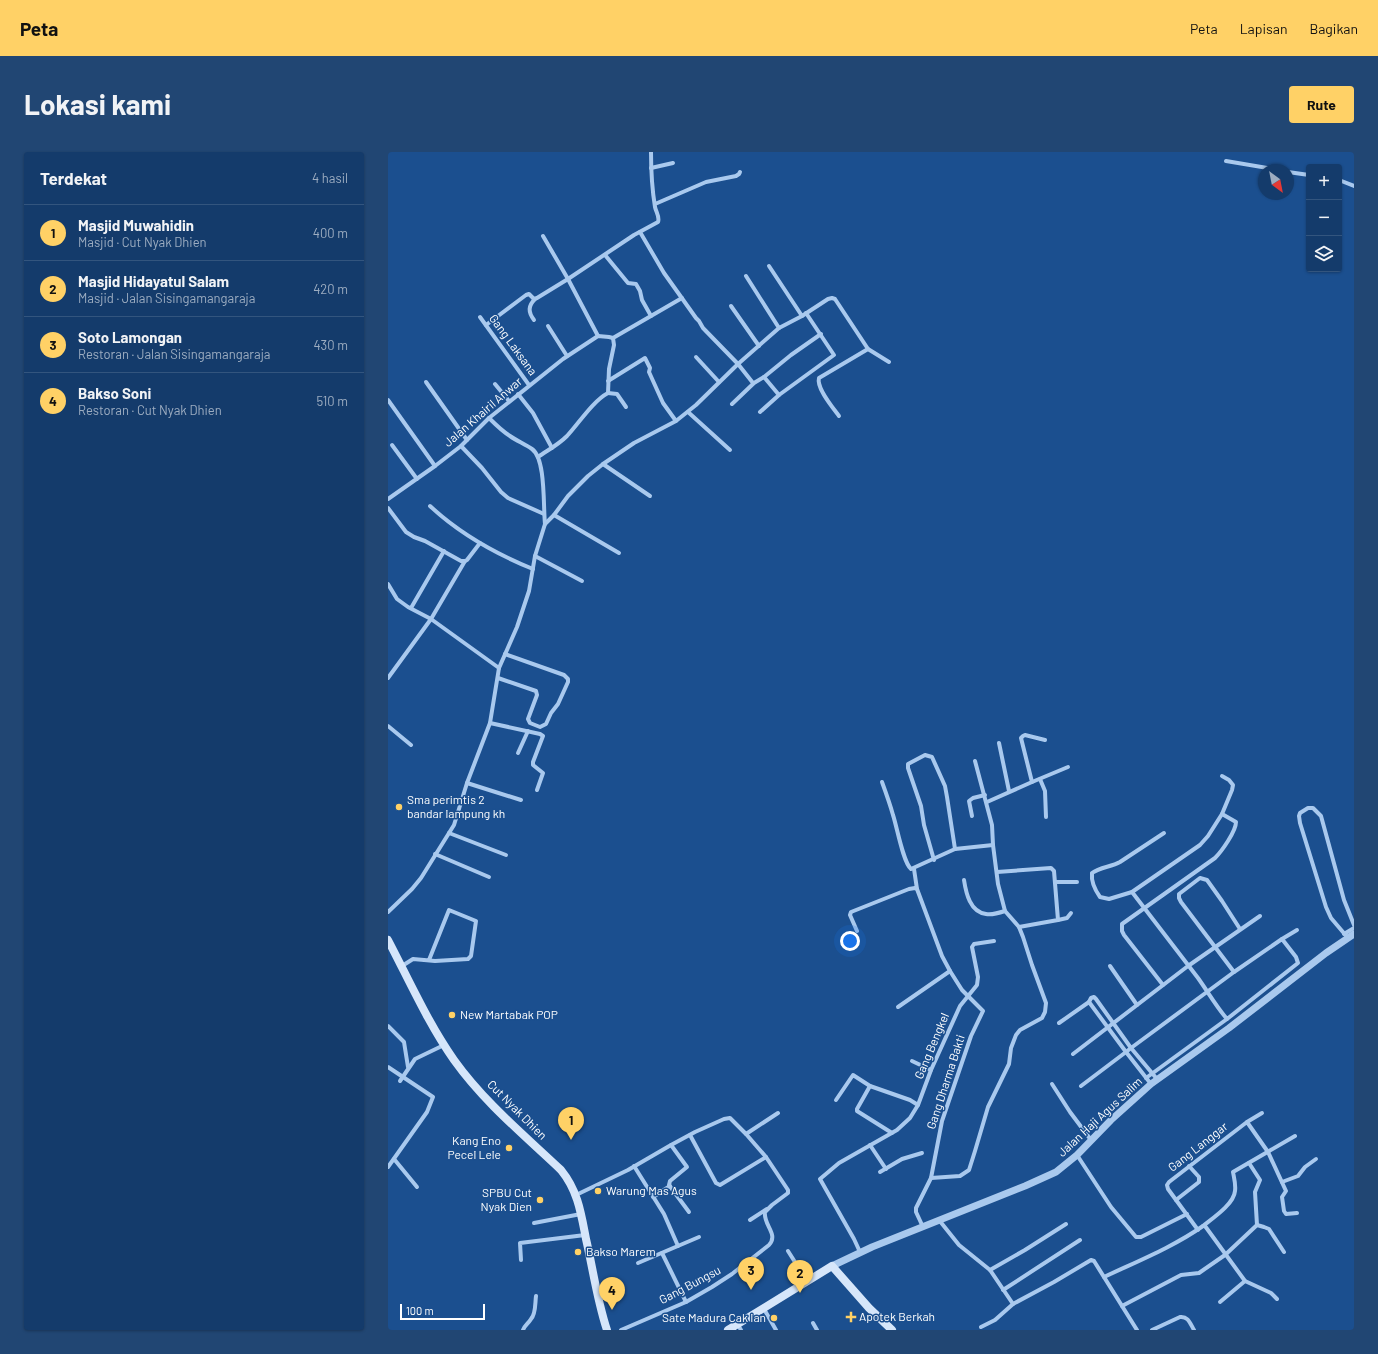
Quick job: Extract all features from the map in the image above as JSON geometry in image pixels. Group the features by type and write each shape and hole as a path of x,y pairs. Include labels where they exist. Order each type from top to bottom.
{"main road":[{"name":"Cut Nyak Dhien","path":"388,940 444,1045 455,1061 496,1108 561,1170 569,1180 576,1195 581,1214 598,1298 607,1330"},
{"path":"728,1330 739,1327 764,1309 832,1266 869,1308 892,1330"}],"street":[{"path":"534,320 529,311 530,305 536,299 659,221 651,181 651,152"},
{"path":"1226,161 1258,166"},
{"path":"651,168 673,163"},
{"path":"655,204 706,182 736,176 740,172"},
{"path":"1294,173 1306,175"},
{"path":"1342,181 1354,186"},
{"path":"640,232 657,262 703,328 738,364 753,383"},
{"path":"542,236 568,279 598,336 613,338 682,298"},
{"path":"605,255 628,283 636,284 640,291 642,300 651,316"},
{"path":"769,266 802,316"},
{"path":"746,276 779,328"},
{"path":"486,325 528,294 536,299"},
{"path":"545,524 554,515 568,496 588,476 603,464 634,443 676,421 688,412 738,364 779,328 802,316 828,299 835,299 868,349 889,362"},
{"path":"731,306 759,346"},
{"path":"760,412 780,395 834,355 806,313"},
{"name":"Gang Laksana","path":"480,317 529,385"},
{"path":"548,326 567,356"},
{"path":"732,404 753,383 764,377 791,355 821,334"},
{"name":"Jalan Khairil Anwar","path":"388,499 461,446 489,418 529,385 567,356 598,336"},
{"path":"608,393 609,369 614,345 613,338"},
{"path":"839,416 821,389 818,381 819,378 868,349"},
{"path":"696,357 719,382"},
{"path":"608,381 645,358 650,368 649,372 657,392 676,421"},
{"path":"764,377 780,395"},
{"path":"426,382 467,440"},
{"path":"495,384 509,401"},
{"path":"538,457 566,437 601,397 608,393 617,394 626,407"},
{"path":"518,394 533,413 552,448"},
{"path":"388,400 435,466"},
{"path":"688,412 730,450"},
{"path":"388,912 412,889 421,878 435,854 450,833 490,723 499,668 517,627 529,591 534,556 545,524 544,492 538,457 532,449 509,436 489,418"},
{"path":"392,445 417,479"},
{"path":"461,446 508,498 544,514"},
{"path":"603,464 650,496"},
{"path":"430,506 442,517 491,550 533,570"},
{"path":"388,508 406,532 461,561 465,561"},
{"path":"554,515 619,553"},
{"path":"388,678 431,619 465,561 480,543"},
{"path":"411,608 444,551"},
{"path":"534,556 582,581"},
{"path":"388,584 397,599 431,619 499,668"},
{"path":"498,678 536,691 537,694 528,719 530,723 540,726 546,724 551,713 558,704 568,682 568,678 564,675 505,654"},
{"path":"490,723 542,734 543,737 533,762 533,765 544,773 537,790"},
{"path":"388,726 411,745"},
{"path":"518,753 528,731"},
{"path":"1032,782 1021,738 1025,735 1045,740"},
{"path":"999,743 1009,791"},
{"path":"934,860 924,825 921,806 908,768 908,764 910,762 925,755 932,757 944,786 956,849"},
{"path":"931,1178 960,1176 969,1170 976,1152 988,1106 1009,1064 1011,1048 1016,1035 1020,1030 1042,1018 1045,1012 1046,1003 1019,927 1005,912 996,872 992,825 975,761"},
{"path":"987,802 1009,791 1068,767"},
{"path":"1164,833 1113,866 1099,869 1092,873 1096,891 1100,897 1109,899 1132,892 1200,845 1208,836 1222,814 1233,785 1230,780 1222,776"},
{"path":"1040,779 1045,791 1046,817"},
{"path":"882,782 908,866 911,869 914,869 956,849 993,845"},
{"path":"467,783 521,800"},
{"path":"972,816 969,801 973,798 985,795"},
{"path":"1308,808 1313,808 1320,816 1344,900 1354,927 1349,936 1331,918 1326,907 1300,823 1300,813 1308,808"},
{"path":"1163,985 1124,935 1121,928 1122,924 1125,920 1211,861 1220,853 1236,825 1236,822 1222,814"},
{"path":"450,833 506,855"},
{"path":"435,854 489,877"},
{"path":"996,872 1051,868 1054,871 1058,920"},
{"path":"914,869 917,889 942,956 967,996"},
{"path":"1234,972 1179,898 1181,891 1198,879 1202,878 1207,880 1240,929"},
{"path":"964,880 966,894 976,909 987,914 1005,912"},
{"path":"1055,882 1077,882"},
{"path":"857,931 850,915 851,912 909,889 917,889"},
{"path":"1132,892 1227,1019"},
{"path":"402,966 414,959 429,960 468,959 471,956 476,921 449,910 429,960"},
{"path":"1019,927 1067,918 1071,913"},
{"path":"1073,1054 1188,966 1260,916"},
{"path":"1081,1086 1234,972 1297,930"},
{"name":"Jalan Haji Agus Salim","path":"832,1266 860,1252 1026,1186 1056,1172 1076,1155 1154,1079 1230,1028 1349,936"},
{"path":"1089,1002 1146,1078 1154,1079 1298,962 1296,957 1282,939"},
{"name":"Gang Bengkel","path":"860,1252 820,1179 839,1163 892,1133 906,1123 918,1105 931,1070 960,1006 977,985 978,977 972,947 974,944 994,941"},
{"path":"1110,966 1137,1005"},
{"path":"898,1007 950,971"},
{"name":"Gang Dharma Bakti","path":"923,1227 915,1210 917,1203 931,1178 942,1121 971,1036 983,1011 967,996"},
{"path":"1059,1023 1094,997 1154,1079"},
{"path":"388,1026 404,1042 408,1068"},
{"path":"401,1079 412,1062 420,1056 444,1045"},
{"path":"912,1061 931,1070"},
{"path":"388,1068 401,1079 433,1097 426,1112 388,1167"},
{"path":"836,1100 853,1075 870,1086 910,1100 918,1105"},
{"path":"1146,1078 1154,1079"},
{"path":"1052,1084 1070,1112 1091,1140"},
{"path":"870,1086 857,1108 857,1111 892,1133"},
{"path":"746,1134 778,1113"},
{"name":"Gang Langgar","path":"1198,1230 1168,1189 1167,1184 1247,1122 1262,1113"},
{"path":"576,1195 634,1166 690,1135 724,1119 730,1118 766,1157 788,1192 769,1208 750,1220"},
{"path":"1247,1122 1268,1152 1286,1191 1282,1197 1284,1212 1286,1214 1297,1212"},
{"path":"690,1135 716,1183 720,1185 766,1157"},
{"path":"1104,1277 1158,1253 1198,1230 1225,1208 1234,1197 1235,1181 1232,1173 1295,1136"},
{"path":"671,1145 687,1167 669,1183 689,1212"},
{"path":"870,1145 886,1169"},
{"path":"880,1172 904,1158 922,1154"},
{"path":"1076,1155 1111,1207 1136,1238 1142,1238 1187,1214"},
{"path":"1282,1182 1298,1176 1305,1167 1316,1159"},
{"path":"394,1160 417,1187"},
{"path":"1249,1163 1260,1180 1255,1192 1257,1225"},
{"path":"634,1166 664,1214 678,1246"},
{"path":"1176,1200 1199,1182 1199,1177 1189,1166"},
{"path":"653,1197 670,1186"},
{"name":"Gang Bungsu","path":"621,1330 686,1302 720,1282 769,1245 772,1242 773,1236 765,1216 769,1208"},
{"path":"534,1223 581,1214"},
{"path":"939,1220 959,1244 990,1270 1013,1304"},
{"path":"990,1270 1066,1224"},
{"path":"1257,1225 1268,1229 1284,1252"},
{"path":"1122,1306 1181,1275 1199,1273 1225,1255 1257,1225"},
{"path":"1203,1226 1207,1227 1225,1255 1245,1281 1271,1293 1277,1299"},
{"path":"521,1260 520,1243 585,1235"},
{"path":"638,1263 699,1237"},
{"path":"1003,1290 1080,1240"},
{"path":"788,1251 807,1281"},
{"path":"662,1253 686,1302"},
{"path":"981,1327 995,1320 1013,1304 1093,1260 1137,1330"},
{"path":"1220,1302 1245,1281"},
{"path":"523,1330 525,1325 534,1315 536,1296"},
{"path":"764,1309 776,1330"},
{"path":"1152,1330 1183,1316 1187,1318 1194,1330"},
{"path":"813,1323 817,1330"}],"place":[{"name":"Sma perimtis 2 bandar lampung kh","path":"399,807"},
{"name":"New Martabak POP","path":"452,1015"},
{"name":"Masjid Muwahidin","path":"571,1140"},
{"name":"Kang Eno Pecel Lele","path":"509,1148"},
{"name":"Warung Mas Agus","path":"598,1191"},
{"name":"SPBU Cut Nyak Dien","path":"540,1200"},
{"name":"Bakso Marem","path":"578,1252"},
{"name":"Soto Lamongan","path":"751,1290"},
{"name":"Masjid Hidayatul Salam","path":"800,1293"},
{"name":"Bakso Soni","path":"612,1310"},
{"name":"Apotek Berkah","path":"851,1317"},
{"name":"Sate Madura Cak Ian","path":"774,1318"}]}
